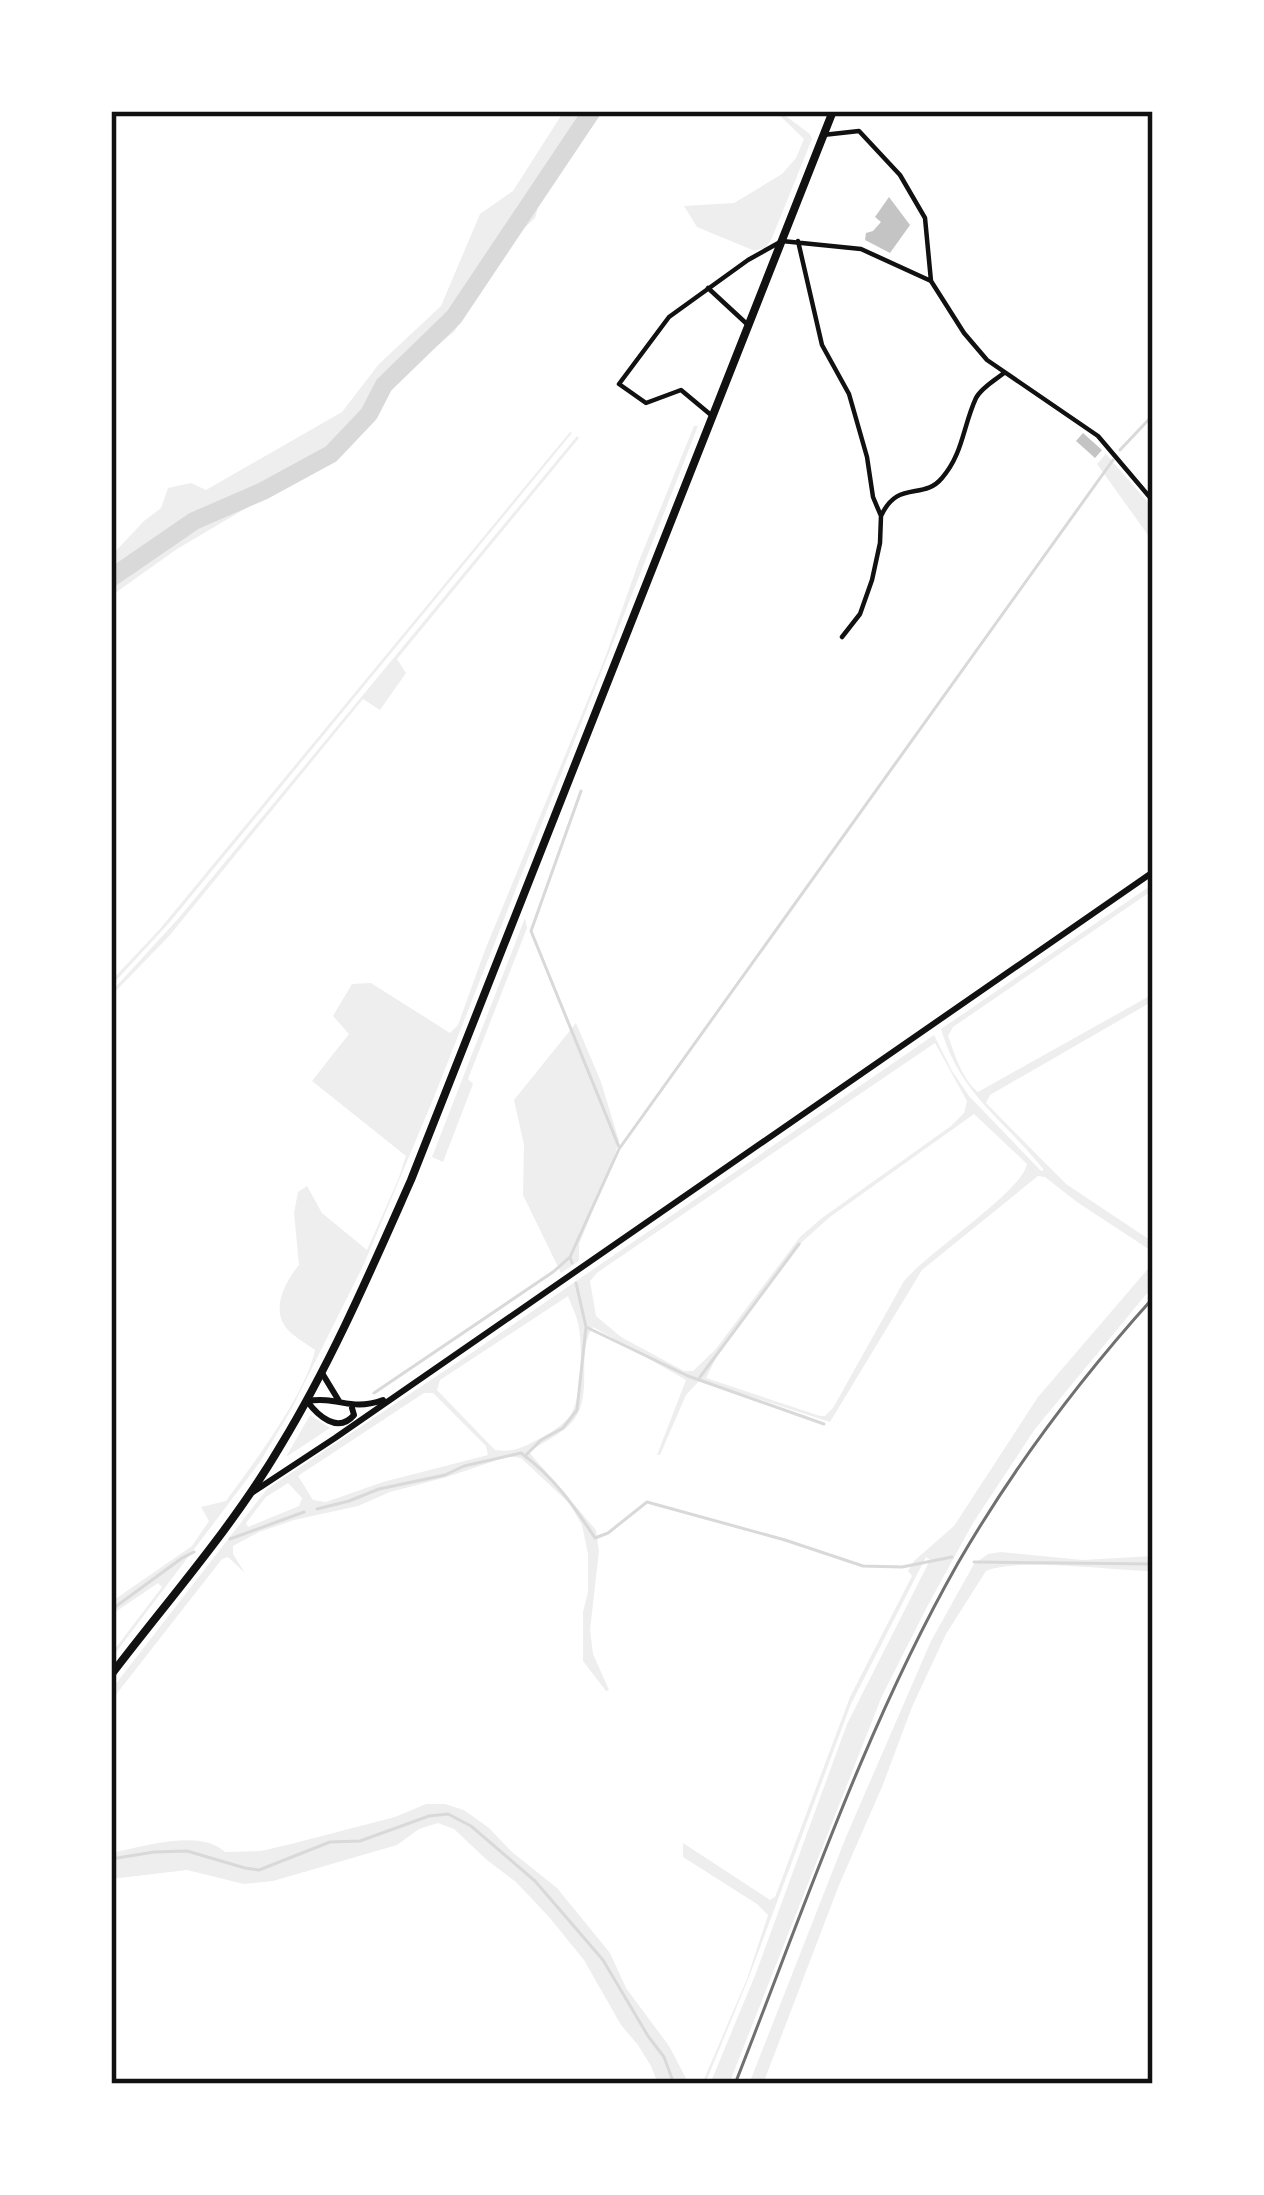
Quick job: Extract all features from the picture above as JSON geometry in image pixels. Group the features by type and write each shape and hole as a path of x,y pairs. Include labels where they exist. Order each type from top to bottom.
{"main road":[{"path":"111,1675 250,1494 307,1401 411,1180 833,111"}],"street":[{"path":"824,135 859,131 900,175 925,218 932,281 964,333 987,360 1098,436 1153,501"},
{"path":"712,416 682,390 646,403 619,384 669,317 782,241 861,249 932,281"},
{"path":"798,241 822,345 849,394 880,516 872,580 860,614 842,637"},
{"path":"708,288 749,326"},
{"path":"880,516 888,501 902,493 936,486 958,454 977,394 1004,373"},
{"path":"250,1494 1153,872"},
{"path":"322,1372 339,1400"},
{"path":"307,1401 339,1400 352,1407 392,1396"},
{"path":"307,1401 318,1415 334,1423 352,1423"},
{"path":"352,1407 352,1423"}],"shaded area":[{"path":"564,111 598,111 542,193 535,218 516,236 472,297 455,331 384,391 358,430 326,461 177,549 111,596 111,556 161,508 168,488 191,483 206,490 342,412 379,364 441,306 480,214 513,191"},
{"path":"775,111 812,139 772,238 755,251 697,227 684,206 734,203 782,174 804,139"},
{"path":"694,426 698,426 668,503 434,1097 364,1264 291,1410 260,1462 111,1659 162,1587 158,1583 111,1615 111,1602 192,1546 209,1521 201,1507 226,1501 277,1428 310,1368 315,1350 289,1331 280,1315 284,1288 299,1265 294,1213 298,1192 307,1186 322,1213 367,1250 398,1180 406,1156 312,1081 349,1034 333,1016 352,984 371,983 450,1033 458,1025"},
{"path":"570,432 169,923 111,986 111,981 159,930"},
{"path":"577,436 397,659 406,673 380,710 363,699 170,935 111,996 111,992 178,919"},
{"path":"1106,454 1153,508 1153,542 1097,464"},
{"path":"1153,884 1153,890 953,1027 948,1036 963,1074 978,1092 1153,994 1153,1001 990,1095 986,1103 1066,1184 1153,1242 1153,1252 1038,1176 922,1270 830,1422 700,1380 686,1395 660,1455 686,1380 593,1327 585,1348 577,1415 529,1452 596,1530 599,1551 590,1630 593,1654 609,1690 583,1661 588,1554 582,1525 569,1503 521,1458 509,1456 358,1506 294,1520 233,1546 245,1573 228,1557 222,1559 111,1701 111,1690 267,1489 934,1035 969,1096 1044,1170 972,1090 960,1072 941,1029","holes":["935,1043 967,1101 964,1113 800,1237 715,1350 693,1371 684,1371 621,1337 596,1316 590,1281","974,1114 1027,1164 1009,1190 904,1281 825,1416 706,1378 723,1344 803,1241","568,1296 580,1332 579,1385 570,1416 552,1432 518,1449 495,1450 437,1390 440,1380","424,1393 433,1393 486,1446 488,1455 326,1502 313,1500 298,1476","288,1483 302,1498 299,1506 248,1527 246,1523 266,1497"]},
{"path":"525,918 527,928 468,1079 473,1084 443,1162 432,1157"},
{"path":"576,1023 619,1141 579,1244 579,1261 561,1273 523,1195 524,1145 514,1100"},
{"path":"1153,1263 1153,1286 1035,1429 973,1523 928,1605 882,1696 729,2084 710,2084 847,1724 930,1560 926,1557 851,1704 749,1977 702,2084 747,1979 768,1915 683,1857 683,1843 770,1900 775,1897 850,1697 912,1576 908,1571 954,1526 1038,1397"},
{"path":"310,1415 330,1428 286,1457"},
{"path":"1001,1552 1083,1560 1153,1556 1153,1571 1043,1565 986,1571 946,1634 912,1707 763,2084 749,2084 846,1837 931,1641 974,1564"},
{"path":"426,1804 464,1810 557,1888 610,1953 626,1988 669,2046 689,2084 658,2084 584,1960 549,1917 454,1829 438,1823 419,1829 397,1845 273,1881 244,1884 187,1870 111,1879 111,1853 186,1840 225,1852 261,1851 395,1817"}],"building":[{"path":"889,197 910,225 890,253 865,240 866,233 881,222 875,217"},
{"path":"1083,433 1102,450 1095,458 1076,441"}],"waterway":[{"path":"111,578 194,521 331,454 369,414 384,385 454,317 592,111"},
{"path":"1120,450 1153,415"},
{"path":"572,1263 570,1257 619,1149 1113,460"},
{"path":"581,791 531,931 619,1147"},
{"path":"700,1377 799,1244"},
{"path":"374,1393 570,1257"},
{"path":"527,1454 563,1428 577,1410 586,1327 576,1283"},
{"path":"586,1327 688,1376 824,1424"},
{"path":"317,1509 521,1453 553,1482 595,1538 647,1502 863,1566 902,1567 952,1557"},
{"path":"230,1539 304,1512"},
{"path":"111,1610 194,1552"},
{"path":"974,1562 1153,1564"},
{"path":"111,1859 187,1851 259,1870 330,1842 360,1841 429,1816 448,1814 471,1826 535,1881 603,1960 664,2057 674,2084"}],"railway":[{"path":"735,2084 838,1819 925,1625 979,1528 1025,1459 1099,1360 1153,1298"}]}
